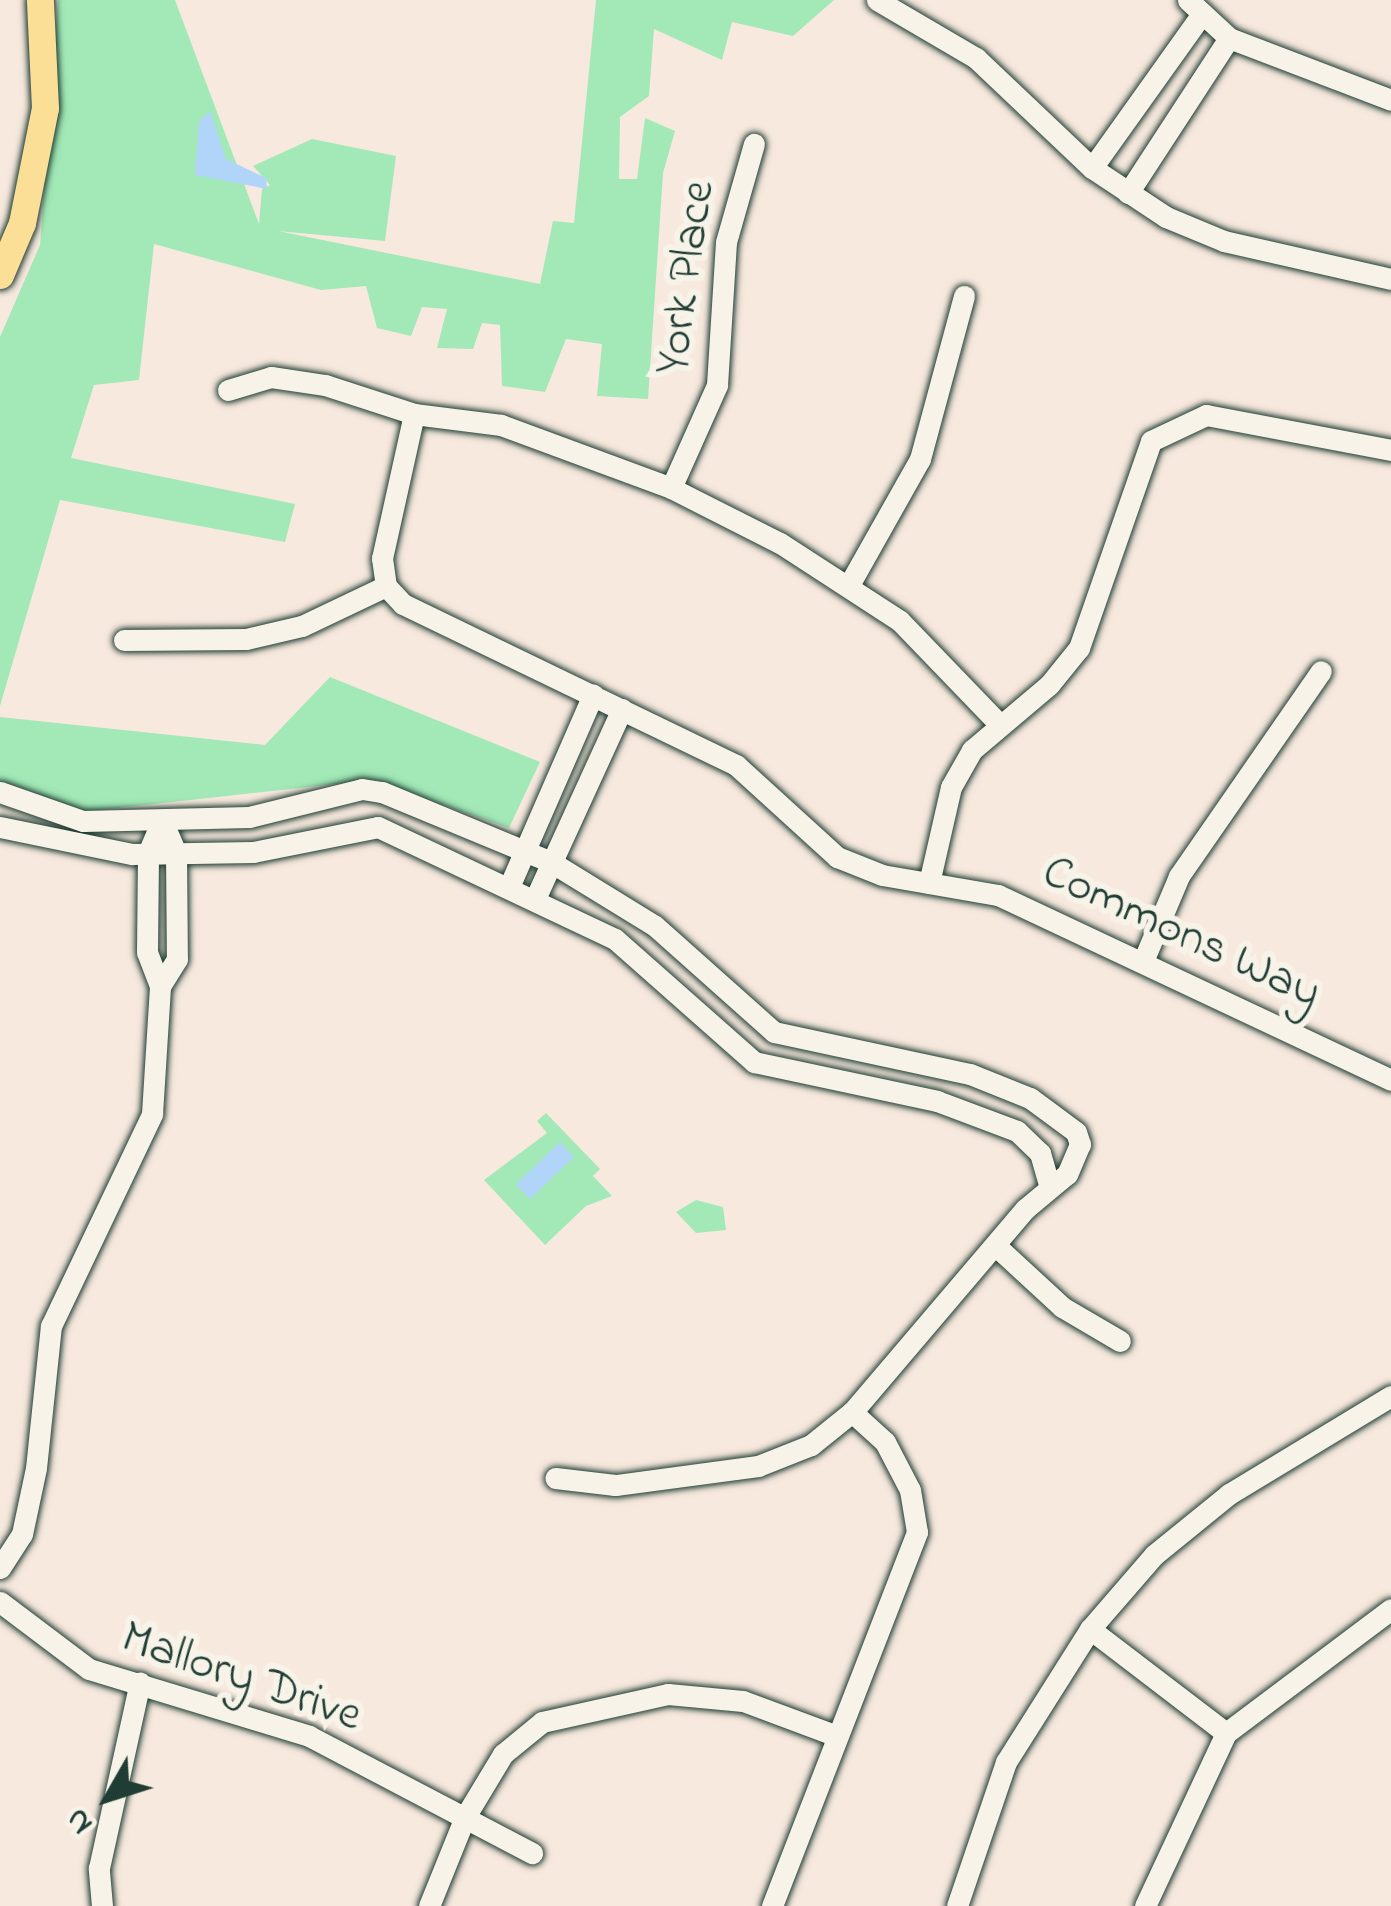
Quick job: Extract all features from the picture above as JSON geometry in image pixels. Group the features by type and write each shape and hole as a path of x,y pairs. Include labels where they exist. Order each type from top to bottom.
{"main road":[{"path":"0,275 22,223 45,108 40,0"}],"street":[{"path":"877,0 976,58 1092,168 1128,193 1224,241 1391,279"},
{"path":"1092,168 1195,7 1229,38 1391,100"},
{"path":"1128,193 1229,38"},
{"name":"York Place","path":"671,488 717,385 726,242 754,144"},
{"path":"849,585 920,459 964,296"},
{"path":"228,390 271,377 325,385 414,414 501,424 671,488 849,585 901,621 1000,725"},
{"path":"124,640 246,639 302,626 386,586 382,558 414,414"},
{"path":"929,884 951,787 972,750 1049,686 1078,648 1151,441 1205,415 1391,450"},
{"name":"Commons Way","path":"386,586 442,629 593,695 736,766 837,857 929,884 998,895 1144,959 1391,1080"},
{"path":"1144,959 1179,876 1321,671"},
{"path":"509,887 593,695"},
{"path":"535,899 622,709"},
{"path":"0,792 83,820 162,820 249,817 362,789 551,862 655,926 750,1013 793,1039 909,1058 1030,1098 1066,1119 1080,1144 1067,1174 1049,1184 852,1412 812,1445 758,1466 615,1485 555,1478"},
{"path":"160,986 177,959 176,853 162,820"},
{"path":"0,1568 22,1534 32,1490 51,1326 152,1114 160,986 147,952 148,854 162,820"},
{"path":"0,827 82,848 148,854 253,852 363,826 509,887 634,951 728,1040 774,1071 973,1111 1033,1143 1049,1184"},
{"path":"673,990 695,962"},
{"path":"728,1040 750,1013"},
{"path":"996,1246 1062,1307 1120,1341"},
{"path":"957,1906 1006,1762 1090,1629 1154,1555 1229,1494 1391,1396"},
{"path":"772,1906 917,1532 910,1490 885,1442 852,1412"},
{"name":"Mallory Drive","path":"0,1602 89,1669 308,1736 532,1853"},
{"path":"1145,1906 1226,1733 1391,1609"},
{"path":"1090,1629 1226,1733"},
{"path":"102,1906 98,1868 140,1682"},
{"path":"429,1906 465,1817 503,1754 542,1723 668,1694 743,1701 837,1736"}],"green space":[{"path":"58,0 175,0 259,224 262,189 270,185 253,166 312,139 396,156 385,241 278,231 540,284 553,221 574,223 596,0 834,0 793,36 732,22 722,60 654,29 649,96 620,117 619,179 637,179 645,118 675,131 663,173 648,399 597,396 602,344 566,339 545,392 502,386 500,325 482,323 473,349 437,348 447,309 422,307 411,336 377,328 366,286 321,290 154,244 139,380 94,385 71,458 295,504 285,542 60,500 0,706 0,337 40,245"},
{"path":"330,677 540,762 509,828 372,780 72,813 0,784 0,717 265,745"},
{"path":"546,1113 600,1169 593,1176 612,1196 586,1206 545,1245 484,1180 547,1133 537,1121"},
{"path":"696,1200 723,1207 726,1230 696,1233 676,1212"}],"water":[{"path":"210,111 226,159 266,178 267,189 195,175 199,121"},
{"path":"560,1142 574,1157 530,1199 516,1184"}]}
